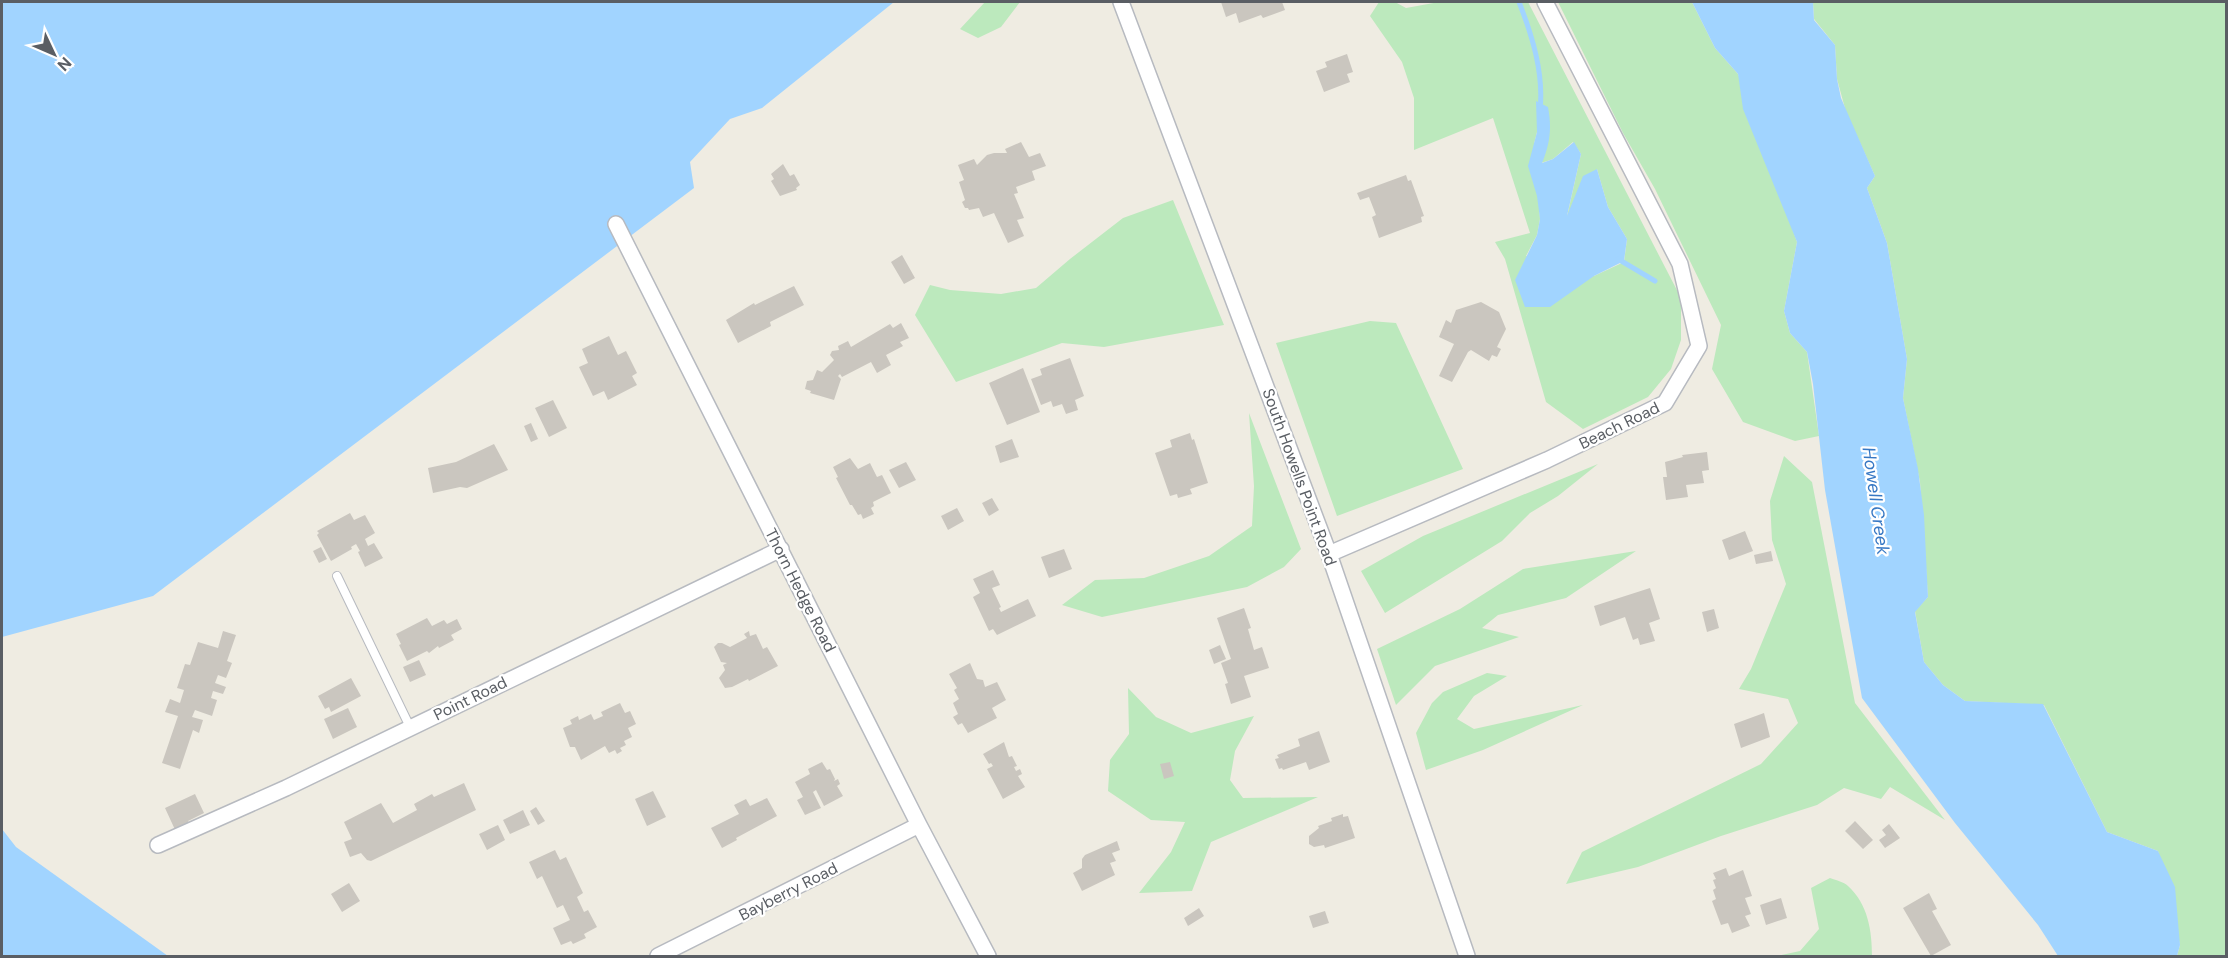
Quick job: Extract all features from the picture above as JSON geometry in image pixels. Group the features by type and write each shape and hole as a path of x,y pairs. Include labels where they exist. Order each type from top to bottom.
{"street":[{"name":"South Howells Point Road","path":"1121,2 1329,554 1467,957"},
{"name":"Beach Road","path":"1329,554 1547,460 1665,403 1700,346 1680,264 1545,2"},
{"name":"Thorn Hedge Road","path":"616,224 988,957"},
{"name":"Point Road","path":"158,845 267,797 781,549"},
{"name":"Bayberry Road","path":"658,957 919,825"}],"lane":[{"path":"337,576 410,727"}],"green space":[{"path":"985,2 1020,2 1001,27 978,38 960,29"},
{"path":"1379,2 1395,2 1406,8 1439,2 1528,2 1681,298 1681,340 1671,369 1648,397 1583,429 1546,402 1505,259 1495,242 1530,233 1493,118 1414,150 1414,98 1402,62 1370,16","holes":["1537,102 1541,163 1553,159 1573,142 1581,154 1566,221 1597,169 1608,207 1627,239 1624,262 1594,276 1526,256 1537,235 1540,219 1534,144 1537,132"]},
{"path":"1558,2 1692,2 1715,48 1738,74 1797,242 1784,311 1790,333 1807,352 1819,436 1795,441 1743,422 1712,369 1721,325 1655,189 1623,133"},
{"path":"1813,2 2226,2 2226,956 2177,956 2180,945 2158,851 2107,832 2044,705 1965,701 1943,685 1924,662 1915,611 1928,597 1920,482 1903,398 1907,359 1887,243 1867,188 1875,176 1846,112 1837,79 1835,45 1814,19"},
{"path":"1173,200 1224,325 1104,347 1062,343 956,382 915,315 930,285 950,290 1001,294 1036,288 1123,218"},
{"path":"1370,321 1396,323 1463,469 1337,516 1276,343"},
{"path":"1249,413 1301,549 1284,567 1247,587 1102,617 1062,605 1095,580 1144,578 1209,556 1252,526 1254,486"},
{"path":"1784,456 1812,482 1855,703 1945,820 1890,787 1881,799 1844,788 1817,805 1721,836 1638,867 1566,884 1582,852 1761,764 1798,723 1788,699 1739,689 1751,669 1786,584 1772,540 1770,501"},
{"path":"1598,464 1558,496 1530,513 1502,541 1385,613 1361,571 1423,536"},
{"path":"1636,551 1566,598 1498,615 1482,628 1519,637 1435,666 1396,705 1377,649 1460,609 1523,569"},
{"path":"1487,673 1507,676 1474,696 1457,719 1474,729 1583,705 1483,750 1426,770 1416,733 1432,703 1443,692"},
{"path":"1128,688 1156,717 1191,733 1254,716 1235,751 1230,780 1243,798 1318,797 1211,842 1192,891 1139,893 1171,852 1185,822 1151,820 1108,791 1110,760 1129,734"},
{"path":"1830,878 1846,885 1860,901 1868,918 1872,956 1777,956 1800,951 1819,929 1811,888"}],"water":[{"path":"2,2 894,2 762,108 730,119 690,162 694,188 153,596 2,637"},
{"name":"Howell Creek","path":"1692,2 1813,2 1814,20 1835,45 1837,79 1841,98 1875,176 1867,188 1887,243 1907,359 1903,398 1918,469 1924,515 1928,597 1915,612 1924,662 1943,685 1965,701 2043,704 2107,832 2158,851 2175,887 2180,945 2177,956 2058,956 2038,925 1955,823 1862,698 1825,490 1813,384 1807,352 1790,333 1784,311 1797,242 1743,109 1738,74 1715,48"},
{"path":"1536,101 1548,107 1549,115 1550,136 1542,163 1553,159 1574,142 1581,154 1567,216 1583,176 1597,169 1608,207 1627,239 1624,261 1594,276 1550,307 1525,307 1515,280 1537,235 1540,219 1537,196 1528,166 1537,132"},
{"path":"2,829 16,847 168,956 2,956"}],"building":[{"path":"1221,2 1282,2 1285,10 1239,23 1236,13 1226,17"},
{"path":"1347,54 1353,72 1347,74 1350,82 1324,92 1316,71 1327,67 1325,62"},
{"path":"1021,142 1029,157 1040,153 1046,166 1032,171 1035,180 1016,187 1018,193 1014,194 1024,218 1017,220 1024,236 1008,243 994,213 983,217 979,208 969,210 965,208 959,182 964,180 958,165 974,159 977,165 987,155 1007,153 1005,149"},
{"path":"783,164 790,176 794,174 800,185 796,188 797,190 780,196 771,181 774,179 771,174"},
{"path":"1406,175 1408,181 1411,180 1424,216 1421,217 1422,222 1379,238 1372,217 1376,215 1369,197 1360,200 1357,193"},
{"path":"902,255 915,278 904,284 891,262"},
{"path":"794,286 804,305 770,322 771,326 738,343 726,320 754,303 755,305"},
{"path":"1481,302 1499,312 1506,329 1497,347 1501,349 1497,357 1492,355 1489,361 1471,350 1468,352 1452,382 1439,376 1454,344 1439,337 1446,320 1451,323 1456,310"},
{"path":"901,323 909,338 900,342 903,346 886,355 891,365 877,373 871,362 842,377 840,374 838,376 841,379 834,400 810,393 811,391 805,389 807,381 813,380 817,370 822,372 834,360 830,355 832,351 839,350 838,346 848,341 851,347 890,324 893,328"},
{"path":"609,336 618,355 626,351 637,373 632,376 637,385 608,400 604,391 593,396 579,367 588,363 582,349"},
{"path":"1070,358 1084,396 1075,400 1078,410 1066,414 1062,404 1053,407 1051,401 1041,405 1031,379 1042,375 1040,369"},
{"path":"1023,368 1040,412 1007,425 989,383"},
{"path":"553,400 567,428 549,437 535,408"},
{"path":"531,423 538,439 531,442 524,426"},
{"path":"1190,433 1208,483 1190,489 1192,494 1178,498 1177,494 1170,496 1155,453 1172,447 1170,440"},
{"path":"1012,439 1019,457 1000,463 995,446"},
{"path":"494,444 508,470 467,488 460,487 433,493 428,468 456,462"},
{"path":"1707,452 1709,470 1702,471 1704,483 1686,485 1688,497 1666,500 1663,477 1667,477 1665,462 1683,457 1682,455"},
{"path":"850,458 858,469 870,463 877,477 882,475 891,493 873,502 874,506 871,508 874,514 863,519 861,514 858,515 850,505 833,467"},
{"path":"906,462 916,480 899,488 889,470"},
{"path":"992,498 999,510 989,516 982,503"},
{"path":"957,508 964,521 948,530 941,516"},
{"path":"350,513 354,520 365,515 375,533 365,539 368,546 374,543 383,558 365,567 356,544 351,547 352,549 331,561 317,535 319,533 317,531"},
{"path":"1745,531 1753,551 1729,560 1722,540"},
{"path":"321,547 327,559 319,563 313,551"},
{"path":"1064,549 1072,569 1049,578 1041,557"},
{"path":"1771,551 1773,561 1756,564 1754,555"},
{"path":"993,570 1000,585 992,588 1001,612 1028,599 1036,616 997,635 993,629 989,631 973,597 980,593 973,579"},
{"path":"1650,588 1660,619 1649,623 1655,641 1640,645 1638,638 1633,640 1625,617 1600,626 1594,606"},
{"path":"1244,608 1251,628 1248,629 1254,650 1262,647 1269,668 1244,676 1251,697 1231,704 1225,684 1228,683 1221,663 1231,659 1217,618"},
{"path":"1714,609 1719,628 1707,632 1702,612"},
{"path":"427,618 432,626 444,620 447,624 457,619 462,629 451,635 454,640 407,661 396,634"},
{"path":"223,631 236,635 227,661 232,663 226,678 218,675 215,683 226,687 223,694 213,691 211,698 217,700 212,716 195,710 192,717 203,720 199,733 193,730 180,769 162,763 178,716 165,712 170,699 180,703 184,690 177,688 185,664 190,665 198,642 218,648"},
{"path":"749,631 750,636 756,634 763,649 767,647 778,666 749,681 748,679 725,688 719,678 725,670 723,665 727,663 721,662 714,647 722,643 730,647 747,638 744,634"},
{"path":"1220,645 1226,659 1214,664 1209,650"},
{"path":"419,660 426,675 410,682 403,667"},
{"path":"970,663 977,679 983,680 985,687 997,682 1006,700 992,708 997,718 968,733 962,723 958,725 953,717 958,714 953,703 959,699 954,690 957,688 949,674"},
{"path":"351,678 361,696 331,712 329,707 325,709 318,696"},
{"path":"620,703 625,713 630,711 636,724 628,728 632,737 624,741 626,745 620,748 622,751 617,754 615,750 609,753 605,746 581,760 575,747 570,747 563,728 572,724 570,720 578,716 579,720 591,714 594,720 603,716 601,712"},
{"path":"348,708 357,727 333,739 324,719"},
{"path":"1764,713 1770,737 1741,748 1734,724"},
{"path":"1319,731 1330,762 1309,770 1306,762 1283,770 1279,769 1275,759 1279,758 1277,755 1300,746 1298,739"},
{"path":"1004,742 1009,757 1012,756 1017,766 1014,767 1016,771 1020,769 1022,774 1018,776 1025,787 1003,799 987,769 993,766 983,754"},
{"path":"822,762 827,770 830,769 834,781 838,779 840,784 837,786 843,796 824,806 816,790 813,792 821,808 805,815 797,800 803,797 795,782 810,774 808,769"},
{"path":"1170,762 1174,776 1164,779 1160,764"},
{"path":"464,783 476,810 371,861 361,853 350,857 344,842 352,839 344,822 381,803 393,823 417,810 414,804 432,794 434,797"},
{"path":"653,791 666,817 647,826 635,799"},
{"path":"195,794 204,813 188,821 191,827 177,834 165,808"},
{"path":"767,798 777,816 722,848 711,828 739,814 734,805 746,799 750,806"},
{"path":"536,807 545,821 538,825 530,811"},
{"path":"523,810 530,825 510,834 503,820"},
{"path":"1343,814 1343,817 1348,816 1355,838 1325,848 1324,845 1314,847 1309,844 1309,836 1319,828 1318,826"},
{"path":"1855,821 1873,840 1863,849 1845,831"},
{"path":"1889,824 1900,838 1885,848 1879,840 1886,835 1882,830"},
{"path":"498,825 505,840 487,850 479,834"},
{"path":"1117,841 1120,850 1112,853 1116,861 1110,863 1115,875 1082,891 1073,873 1082,868 1082,859 1085,855"},
{"path":"555,850 560,860 566,857 583,893 577,897 584,912 588,910 597,927 584,934 586,938 573,944 571,941 561,945 553,928 570,920 563,905 557,908 542,876 537,879 529,862"},
{"path":"1726,868 1729,876 1743,870 1752,896 1745,898 1751,914 1745,916 1750,926 1732,933 1728,923 1721,925 1712,901 1716,899 1713,880 1716,879 1713,873"},
{"path":"349,883 360,901 342,912 331,894"},
{"path":"1929,893 1937,909 1932,911 1951,945 1931,956 1903,908"},
{"path":"1781,898 1787,918 1766,925 1760,905"},
{"path":"1199,908 1204,916 1188,926 1184,918"},
{"path":"1325,911 1329,923 1313,928 1309,916"}],"waterway":[{"path":"1519,2 1539,68 1540,110"},
{"path":"1618,259 1655,281"}]}
